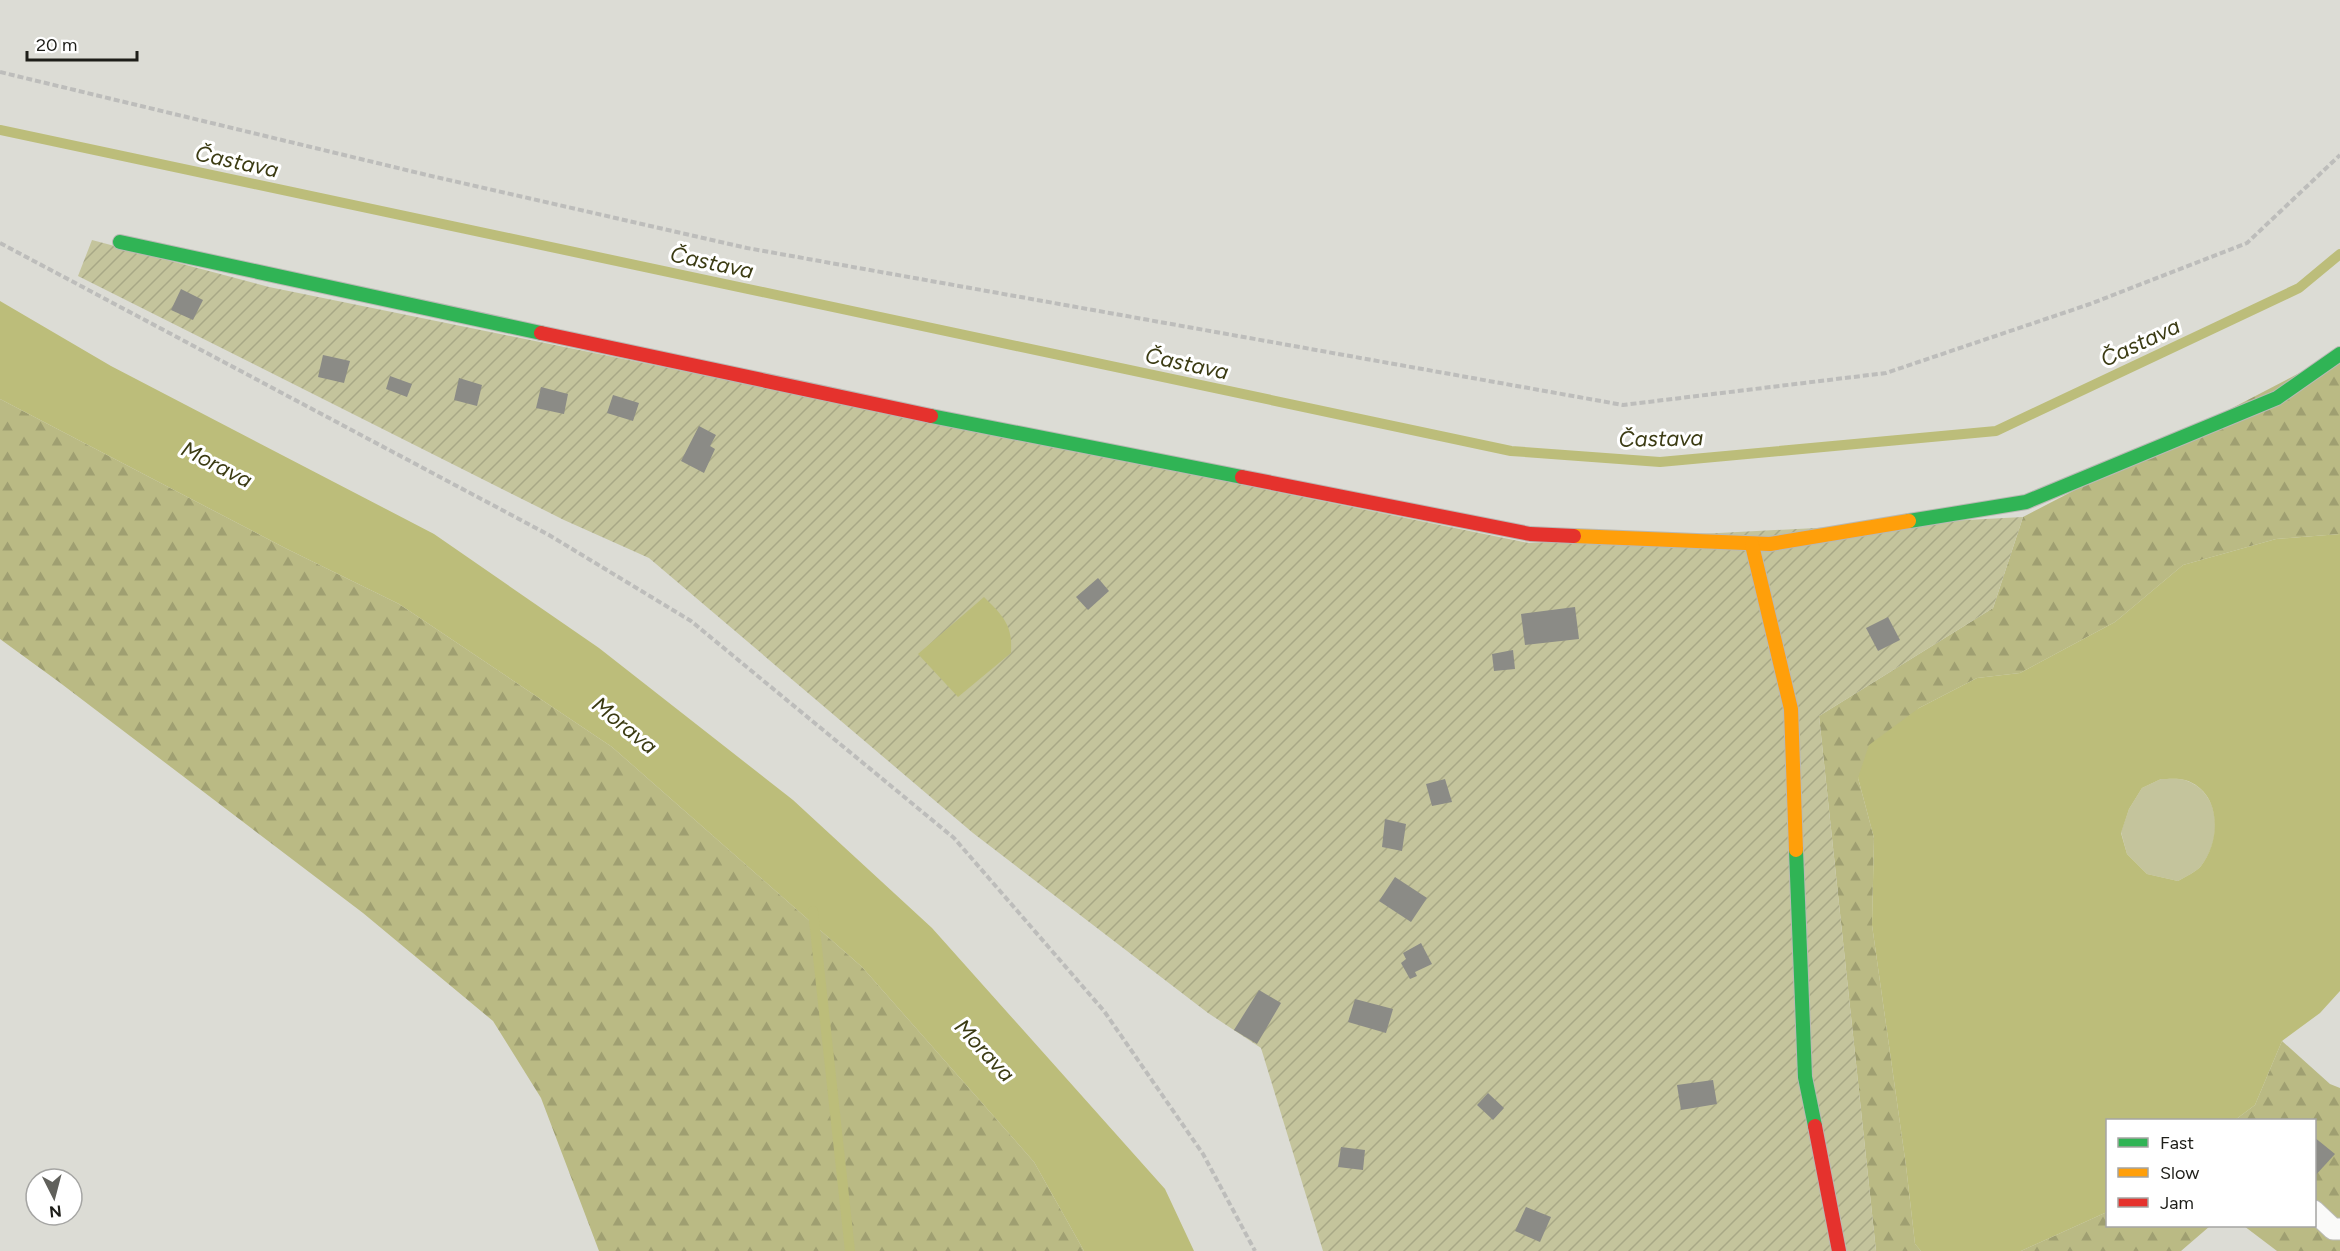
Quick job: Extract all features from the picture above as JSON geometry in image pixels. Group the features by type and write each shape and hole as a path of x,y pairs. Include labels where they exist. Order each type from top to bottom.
{"street":[{"path":"120,242 827,395 1530,534 1770,544 2026,502 2277,398 2340,354"},
{"path":"1752,545 1791,709 1805,1077 1839,1251"}],"lane":[{"path":"2316,1213 2333,1229 2340,1228"}],"path":[{"path":"0,72 415,172 747,248 1623,405 1886,373 2090,304 2247,243 2340,155"},
{"path":"0,243 540,529 691,621 954,838 1104,1011 1203,1154 1255,1251"}],"shaded area":[{"path":"92,240 269,287 1529,543 2023,517 1993,608 1819,716 1876,1251 1323,1251 1261,1048 1208,1013 973,833 649,558 564,520 78,276"},
{"path":"2161,779 2182,779 2197,786 2212,805 2215,817 2213,843 2208,855 2199,868 2178,881 2147,874 2127,854 2121,832 2129,809 2142,788"}],"green space":[{"path":"2340,352 2340,534 2276,539 2183,565 2115,622 2020,673 1977,678 1919,708 1858,778 1874,838 1872,925 1915,1244 1921,1251 1876,1251 1819,716 1993,608 2023,517"},
{"path":"0,399 285,548 399,604 612,747 862,967 1034,1162 1084,1251 599,1251 541,1098 493,1021 363,913 0,639"},
{"path":"2282,1041 2330,1084 2340,1088 2340,1251 2277,1251 2245,1227 2316,1227 2316,1119 2236,1119 2255,1105"},
{"path":"2106,1212 2106,1227 2209,1227 2181,1251 2021,1251"}],"water":[{"name":"Morava","path":"0,301 111,366 434,534 599,648 793,800 932,928 1165,1189 1194,1251 1084,1251 1034,1162 862,967 612,747 399,604 285,548 0,399"},
{"path":"2340,534 2340,991 2320,1013 2282,1041 2255,1105 2236,1119 2106,1119 2106,1212 2021,1251 1921,1251 1915,1244 1872,925 1874,838 1858,778 1869,745 1919,708 1977,678 2020,673 2115,622 2183,565 2276,539","holes":["2161,779 2182,779 2197,786 2206,794 2211,805 2215,830 2208,855 2201,866 2178,881 2147,874 2127,854 2121,833 2129,809 2142,788"]},
{"path":"984,597 997,610 1008,628 1011,653 958,697 918,654"}],"building":[{"path":"181,289 203,300 193,320 171,310"},
{"path":"323,355 350,361 344,383 318,377"},
{"path":"390,376 412,384 407,397 386,389"},
{"path":"459,378 482,385 477,406 454,400"},
{"path":"541,387 568,394 564,414 536,408"},
{"path":"613,395 639,403 633,421 607,413"},
{"path":"699,426 716,435 710,446 715,449 704,473 681,461"},
{"path":"1098,578 1109,591 1088,610 1076,597"},
{"path":"1575,607 1579,639 1525,645 1521,614"},
{"path":"1888,617 1900,640 1878,651 1866,628"},
{"path":"1513,650 1515,669 1494,671 1492,654"},
{"path":"1445,779 1452,802 1432,806 1426,784"},
{"path":"1385,819 1406,824 1402,851 1382,847"},
{"path":"1395,877 1427,898 1411,922 1379,901"},
{"path":"1421,943 1432,964 1415,972 1417,976 1410,979 1401,963 1406,959 1403,953"},
{"path":"1259,990 1281,1003 1257,1044 1234,1030"},
{"path":"1355,999 1393,1009 1386,1033 1348,1022"},
{"path":"1713,1080 1717,1104 1681,1110 1677,1085"},
{"path":"1488,1093 1504,1108 1493,1120 1477,1105"},
{"path":"2316,1139 2335,1154 2316,1175"},
{"path":"1341,1147 1365,1150 1363,1170 1338,1167"},
{"path":"1526,1207 1551,1217 1540,1242 1515,1231"}],"waterway":[{"name":"Častava","path":"0,130 1511,451 1660,462 1996,431 2299,288 2340,254"},
{"path":"813,911 850,1251"}],"traffic: fast":[{"path":"120,242 541,333"},
{"path":"1909,521 2026,502 2277,398 2340,354"},
{"path":"931,416 1242,477"},
{"path":"1796,850 1805,1077 1815,1126"}],"traffic: slow":[{"path":"1574,536 1770,544 1909,521"},
{"path":"1752,545 1791,709 1796,850"}],"traffic: jam":[{"path":"541,333 931,416"},
{"path":"1242,477 1530,534 1574,536"},
{"path":"1815,1126 1839,1251"}]}
